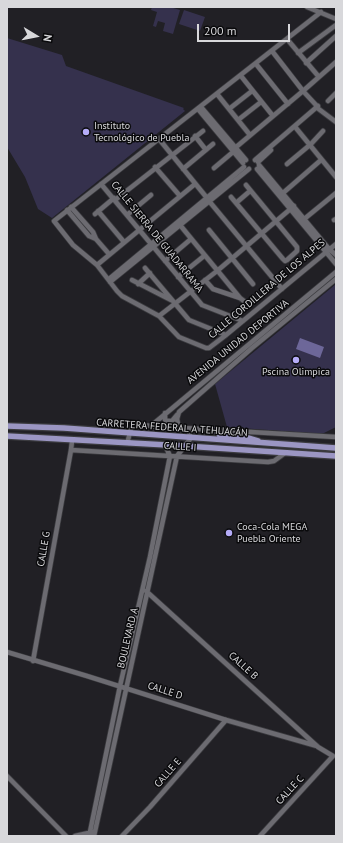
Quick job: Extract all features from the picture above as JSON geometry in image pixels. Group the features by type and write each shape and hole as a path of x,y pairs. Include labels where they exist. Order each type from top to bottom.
{"main road":[{"name":"CARRETERA FEDERAL A TEHUACÁN","path":"7,426 336,448"},
{"path":"214,430 219,434 248,438 270,444"},
{"name":"CARRETERA FEDERAL A TEHUACÁN","path":"7,436 336,456"}],"street":[{"path":"307,7 336,19"},
{"path":"292,208 190,292 174,302 159,316 122,296 96,265 73,246 54,221 321,12"},
{"path":"298,53 336,25"},
{"path":"306,63 336,36"},
{"path":"287,39 318,77"},
{"path":"272,51 317,107 336,122"},
{"path":"214,168 336,62"},
{"path":"256,64 288,104"},
{"path":"241,76 273,116"},
{"path":"228,109 252,91"},
{"path":"328,101 336,93"},
{"path":"217,94 250,136"},
{"path":"238,120 261,102"},
{"path":"317,107 336,119"},
{"path":"152,245 180,225 245,164 257,164 317,107"},
{"path":"245,164 257,164 317,107"},
{"path":"200,108 245,164"},
{"path":"296,128 336,178"},
{"path":"124,242 97,212 203,131"},
{"path":"287,164 323,131"},
{"path":"195,136 206,150"},
{"path":"158,139 282,289"},
{"path":"183,169 213,144"},
{"path":"283,193 321,160"},
{"path":"257,164 283,193 292,208"},
{"path":"257,164 328,251 336,264"},
{"path":"156,167 180,196"},
{"name":"CALLE SIERRA DE GUADARRAMA","path":"101,184 202,305 243,321"},
{"path":"96,265 195,184"},
{"path":"231,197 260,234 285,261 298,249 246,185"},
{"path":"236,203 250,190"},
{"path":"303,221 336,194"},
{"path":"128,215 151,195"},
{"path":"110,280 208,200"},
{"path":"69,209 93,232 96,239 110,254"},
{"path":"180,225 204,256 244,301"},
{"path":"209,230 253,284"},
{"path":"165,261 191,239"},
{"name":"CALLE CORDILLERA DE LOS ALPES","path":"159,316 179,337 209,348 336,244"},
{"path":"328,251 336,255"},
{"path":"178,277 204,256"},
{"path":"145,268 189,320 226,335"},
{"name":"AVENIDA UNIDAD DEPORTIVA","path":"152,425 165,413 260,339 336,272"},
{"path":"138,284 150,273"},
{"name":"AVENIDA UNIDAD DEPORTIVA","path":"269,331 336,279"},
{"path":"132,280 174,302"},
{"path":"205,280 213,289 240,298"},
{"name":"AVENIDA UNIDAD DEPORTIVA","path":"165,413 165,420 168,422 173,420 179,412 251,346"},
{"path":"179,412 177,419 178,424 190,432 191,438 185,446"},
{"path":"129,443 130,429 133,426 138,425 336,437"},
{"name":"CALLE G","path":"34,661 72,441"},
{"path":"165,445 170,456"},
{"name":"BOULEVARD A","path":"115,726 126,688 177,456 185,446"},
{"name":"CALLE I","path":"71,450 268,462 274,461 285,453"},
{"name":"BOULEVARD A","path":"93,834 115,726 120,686 170,456"},
{"path":"157,519 162,520"},
{"name":"CALLE B","path":"142,589 148,592 318,747 333,756"},
{"name":"CALLE D","path":"7,652 318,747"},
{"name":"CALLE E","path":"122,836 150,807 226,720"},
{"name":"CALLE C","path":"260,836 333,756"},
{"path":"7,776 66,836"},
{"path":"75,836 93,834"}],"shaded area":[{"path":"152,7 170,7 180,10 173,34 163,31 165,23 158,21 156,27 153,26 157,12 151,10"},
{"path":"184,10 205,17 200,31 179,24"},
{"path":"7,38 62,55 66,66 184,108 183,109 185,111 52,218 38,209 25,177 7,147"},
{"path":"336,284 336,427 322,434 227,427 215,384"},
{"path":"300,338 324,347 320,358 296,349"}],"place":[{"name":"Instituto Tecnológico de Puebla","path":"86,132"},
{"name":"Pscina Olimpica","path":"296,360"},
{"name":"Coca-Cola MEGA Puebla Oriente","path":"229,533"}]}
